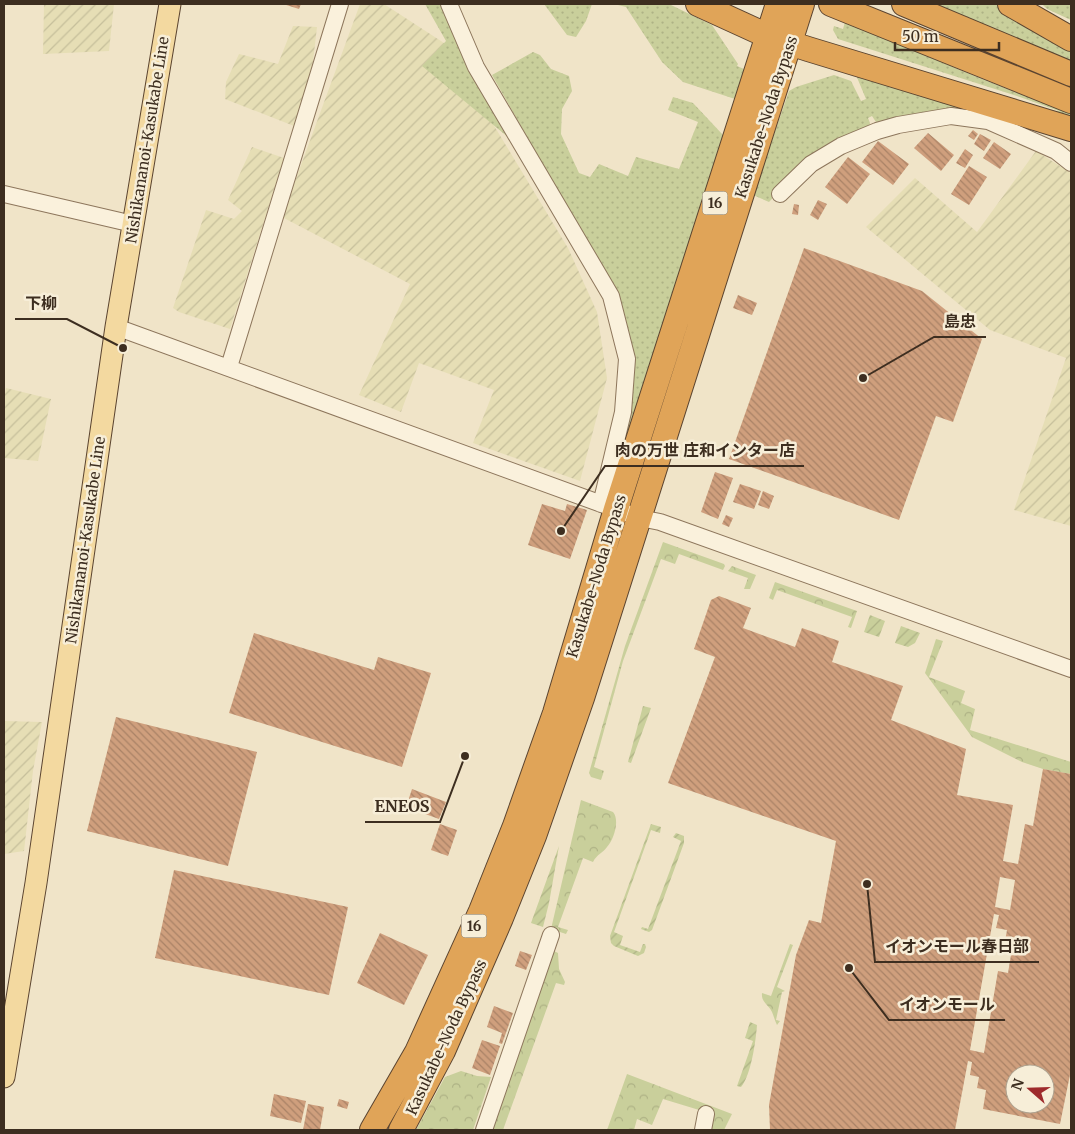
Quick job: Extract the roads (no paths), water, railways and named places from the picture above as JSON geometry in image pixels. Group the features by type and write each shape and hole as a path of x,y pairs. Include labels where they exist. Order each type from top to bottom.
{"highway":[{"path":"698,4 768,36 1071,129"},
{"name":"Kasukabe-Noda Bypass","path":"372,1130 417,1052 481,911 515,826 555,713 609,507 778,4"},
{"name":"Kasukabe-Noda Bypass","path":"401,1130 443,1051 501,918 534,836 582,698 640,518 802,4"},
{"path":"904,4 1071,74"},
{"path":"836,6 1071,101"},
{"path":"1022,7 1071,39"}],"main road":[{"name":"Nishikananoi-Kasukabe Line","path":"4,1077 38,873 116,327 170,4"}],"street":[{"path":"229,367 340,4"},
{"path":"449,4 476,67 611,296 627,359 623,412 609,507"},
{"path":"780,194 811,164 841,146 898,125 952,116 988,121 1056,151 1071,163"},
{"path":"4,194 132,224"},
{"path":"116,327 609,507 640,518 660,522 1071,669"},
{"path":"484,1130 551,935"},
{"path":"703,1130 706,1114"}],"place":[{"name":"下柳","path":"123,348"},
{"name":"島忠","path":"863,378"},
{"name":"肉の万世 庄和インター店","path":"561,531"},
{"name":"ENEOS","path":"465,756"},
{"name":"イオンモール春日部","path":"867,884"},
{"name":"イオンモール","path":"849,968"}]}
